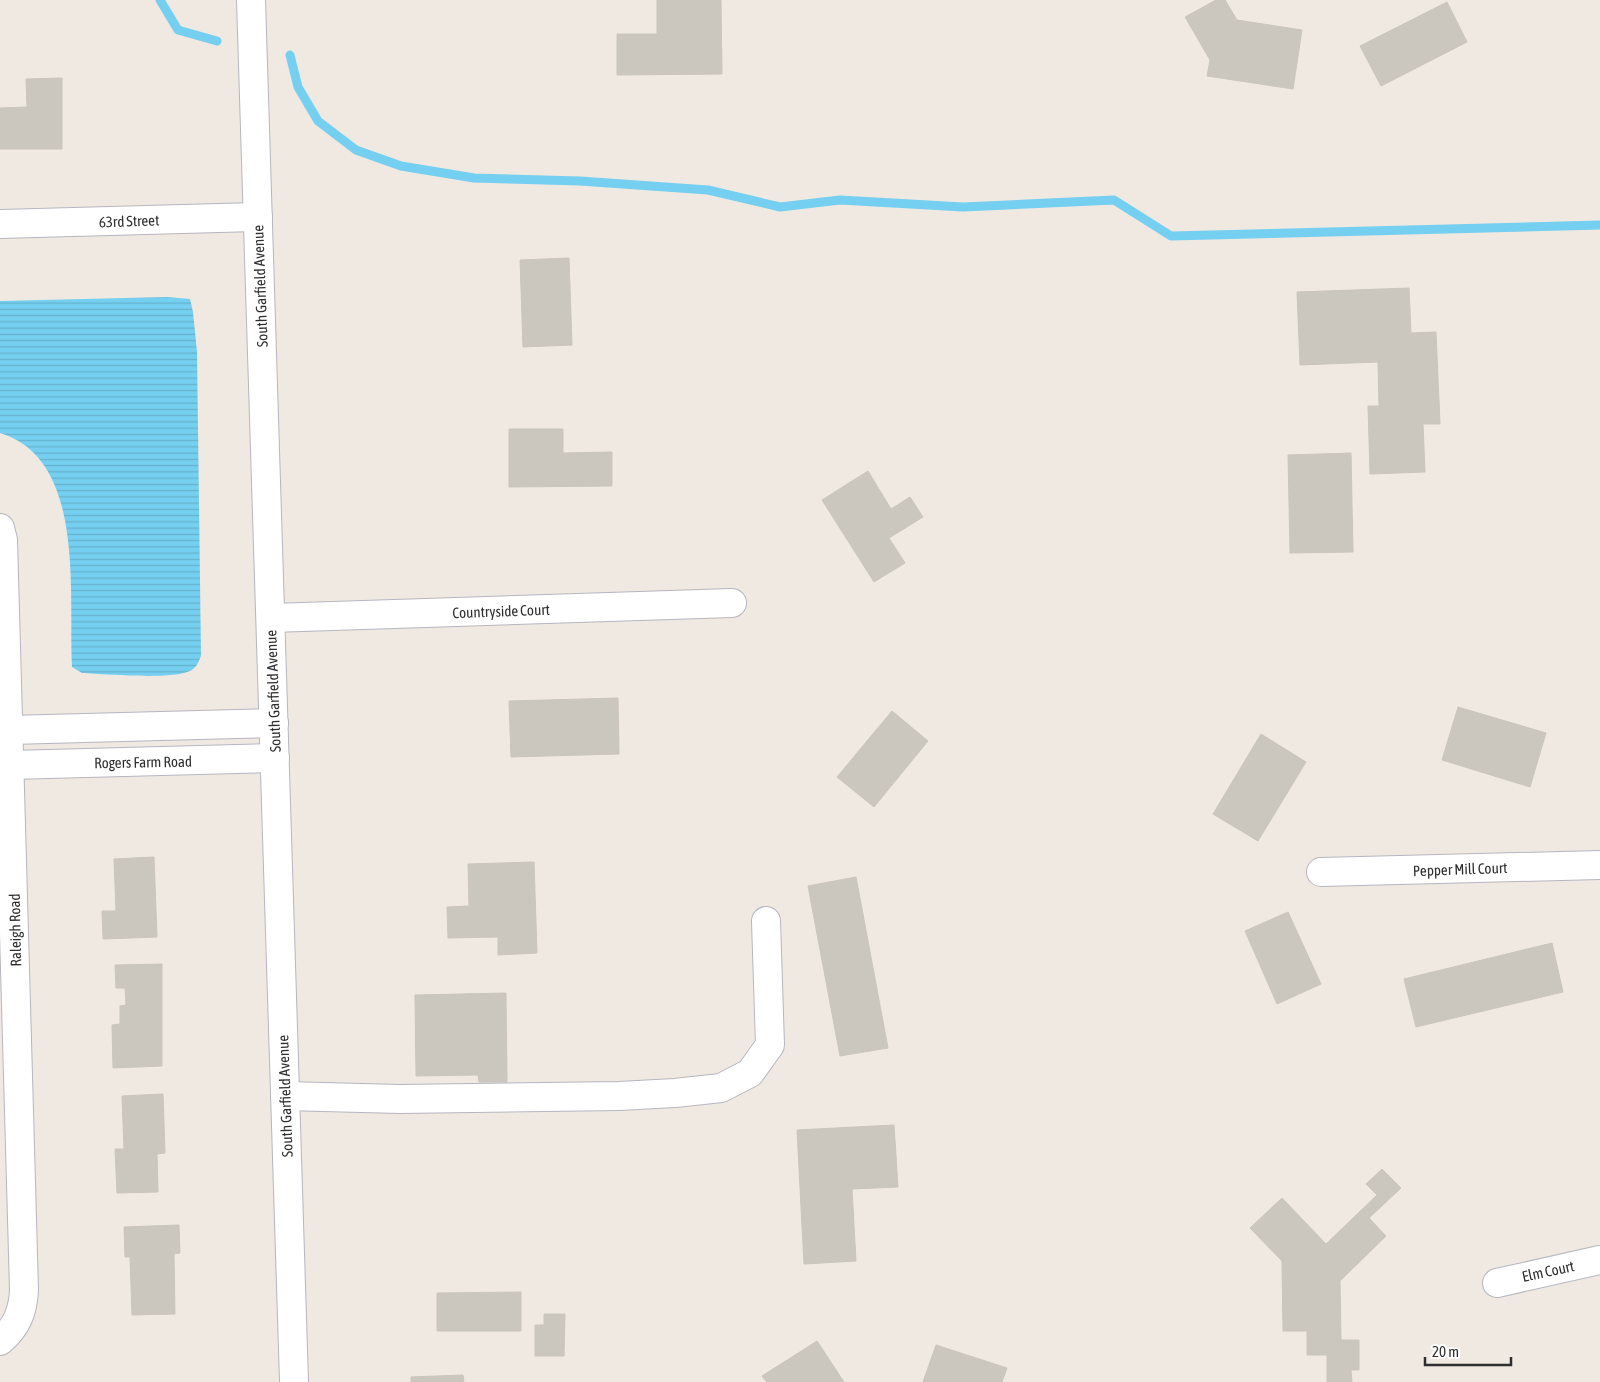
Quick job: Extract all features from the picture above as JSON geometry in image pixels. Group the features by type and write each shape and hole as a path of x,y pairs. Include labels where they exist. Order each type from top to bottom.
{"street":[{"name":"South Garfield Avenue","path":"252,0 294,1382"},
{"name":"63rd Street","path":"0,224 258,217"},
{"name":"Raleigh Road","path":"0,528 3,540 9,730 24,1290 21,1312 6,1335"},
{"name":"Countryside Court","path":"271,618 732,604"},
{"path":"9,730 274,723"},
{"name":"Rogers Farm Road","path":"10,766 275,758"},
{"name":"Pepper Mill Court","path":"1321,872 1600,865"},
{"path":"285,1096 400,1099 619,1096 721,1088 750,1073 770,1045 766,921"},
{"name":"Elm Court","path":"1497,1283 1600,1260"}],"water":[{"path":"167,297 190,299 197,352 201,656 194,668 181,674 138,676 82,673 72,667 70,569 67,533 60,500 47,471 28,448 0,433 0,301"}],"building":[{"path":"657,0 721,0 722,74 617,75 617,34 657,34"},
{"path":"1216,0 1225,0 1237,20 1302,30 1293,89 1207,76 1210,60 1185,17"},
{"path":"1447,2 1467,42 1381,86 1360,46"},
{"path":"62,78 62,149 0,149 0,108 27,107 26,79"},
{"path":"569,258 572,345 523,347 520,260"},
{"path":"1409,288 1411,333 1436,332 1440,424 1423,424 1425,472 1370,474 1368,406 1379,406 1378,362 1300,365 1297,292"},
{"path":"509,429 563,429 563,453 612,452 612,486 509,487"},
{"path":"1351,453 1353,552 1290,553 1288,455"},
{"path":"868,471 891,509 910,497 923,517 889,538 905,563 874,582 822,500"},
{"path":"618,698 619,754 511,757 509,701"},
{"path":"1458,707 1546,733 1530,787 1442,760"},
{"path":"892,711 928,741 874,807 837,777"},
{"path":"1261,734 1306,762 1258,841 1213,814"},
{"path":"154,857 157,937 103,939 102,911 116,911 114,859"},
{"path":"534,862 537,953 498,955 498,937 448,938 447,907 469,906 468,864"},
{"path":"856,877 888,1048 840,1056 808,886"},
{"path":"1288,912 1321,984 1277,1004 1245,931"},
{"path":"1552,943 1563,992 1416,1027 1404,979"},
{"path":"162,964 162,1066 113,1068 112,1025 120,1024 120,1006 126,1005 125,988 116,988 115,965"},
{"path":"506,993 507,1082 479,1082 478,1075 416,1076 415,995"},
{"path":"163,1094 165,1153 157,1154 158,1192 117,1193 115,1149 124,1149 122,1096"},
{"path":"894,1125 898,1187 852,1189 856,1261 804,1264 797,1130"},
{"path":"1382,1169 1401,1188 1369,1218 1386,1236 1340,1281 1341,1340 1359,1340 1359,1370 1351,1370 1352,1382 1327,1382 1327,1355 1307,1355 1307,1331 1283,1331 1282,1261 1250,1228 1282,1198 1326,1244 1377,1195 1366,1184"},
{"path":"179,1225 180,1253 174,1254 175,1314 132,1315 130,1257 125,1257 124,1227"},
{"path":"521,1292 521,1331 437,1331 437,1293"},
{"path":"544,1314 565,1314 564,1356 535,1356 535,1325 544,1325"},
{"path":"817,1341 844,1382 767,1382 762,1376"},
{"path":"936,1345 1007,1368 1002,1382 923,1382"},
{"path":"463,1375 464,1382 411,1382 411,1377"}],"waterway":[{"path":"160,0 178,30 217,41"},
{"path":"290,55 298,87 318,121 356,150 401,166 474,178 580,181 708,190 780,207 840,200 963,207 1114,200 1171,236 1600,225"}]}
